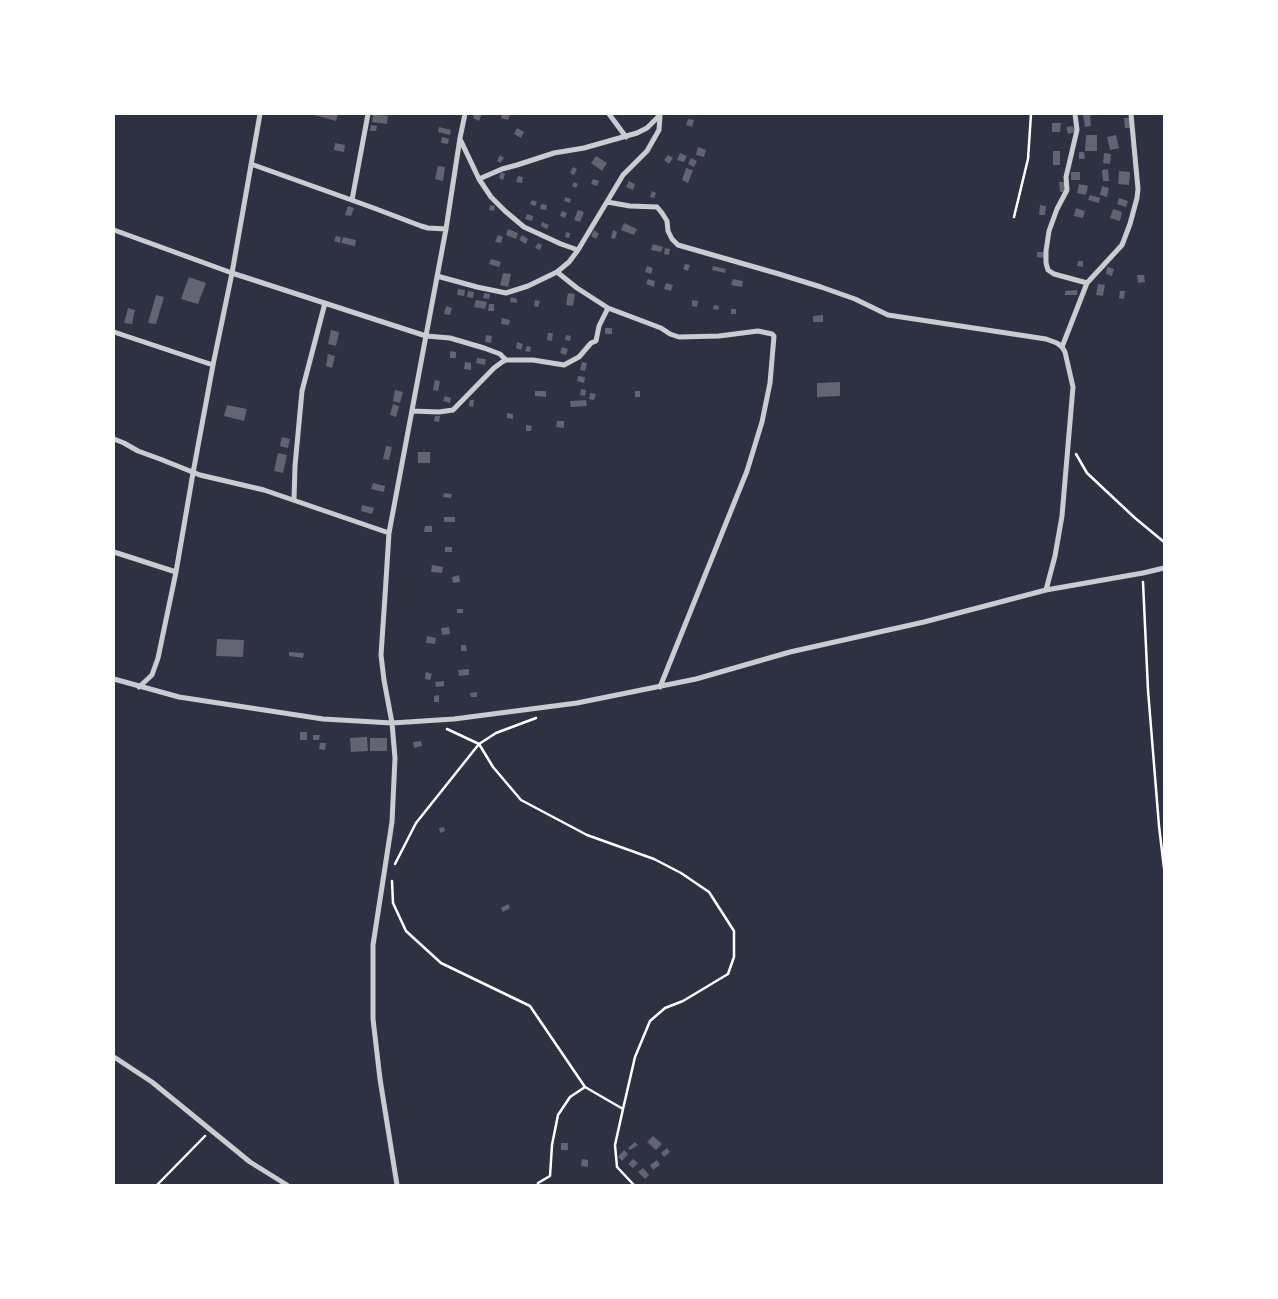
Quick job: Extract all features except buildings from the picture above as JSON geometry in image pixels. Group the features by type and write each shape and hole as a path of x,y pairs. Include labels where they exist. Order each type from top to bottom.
{"street":[{"path":"139,687 152,674 158,658 176,572 260,114"},
{"path":"352,200 368,114"},
{"path":"397,1185 380,1080 373,1019 373,945 392,822 395,758 392,724 381,655 389,533 446,229 460,138 466,114"},
{"path":"609,114 626,137"},
{"path":"1075,114 1077,130 1066,177 1067,190 1057,209 1049,231 1046,263 1048,270 1054,274 1087,282"},
{"path":"1062,347 1087,282 1122,245 1127,234 1137,198 1137,171 1131,114"},
{"path":"479,179 502,169 518,166 554,153 584,148 626,137 647,128 661,115"},
{"path":"437,276 477,287 506,292 528,286 557,272 569,262 578,250 623,175 647,151 659,130 661,115"},
{"path":"460,138 479,179 491,197 504,210 524,227 578,250"},
{"path":"251,164 421,226 446,229"},
{"path":"607,202 657,208 666,221 672,239 678,245 821,287 855,299 888,315 1046,339 1062,347 1066,352 1073,387 1062,516 1055,556 1046,590"},
{"path":"114,230 232,273 426,336 450,338 470,343 500,354 506,360"},
{"path":"557,272 577,288 608,308 660,328 670,334 679,336 719,336 758,331 774,336 770,383 762,422 747,471 660,687"},
{"path":"294,500 302,391 325,303"},
{"path":"412,411 439,412 453,410 494,368 506,360 533,360 564,365 579,357 591,343 596,341 599,326 608,308"},
{"path":"114,332 213,365"},
{"path":"114,439 138,451 193,473 264,490 389,533"},
{"path":"114,552 176,572"},
{"path":"114,680 179,697 323,719 392,724 454,719 577,704 660,687 696,679 790,652 924,622 1046,590 1164,568"},
{"path":"114,1057 152,1082 250,1162 287,1185"}],"path":[{"path":"1014,216 1028,159 1031,114"},
{"path":"1069,442 1087,473 1164,542"},
{"path":"1143,573 1148,690 1164,868"},
{"path":"392,870 416,823 479,744 496,733 540,716"},
{"path":"446,729 479,744 493,767 521,800 587,835 654,859 681,873 709,892 734,931 734,957 728,974 682,1001 665,1008 650,1021 635,1056 615,1145 617,1167 634,1185"},
{"path":"392,878 393,903 406,931 441,963 530,1006 585,1087 623,1109"},
{"path":"538,1185 538,1183 550,1176 552,1145 558,1115 570,1097 585,1087"},
{"path":"157,1185 211,1130"}]}
